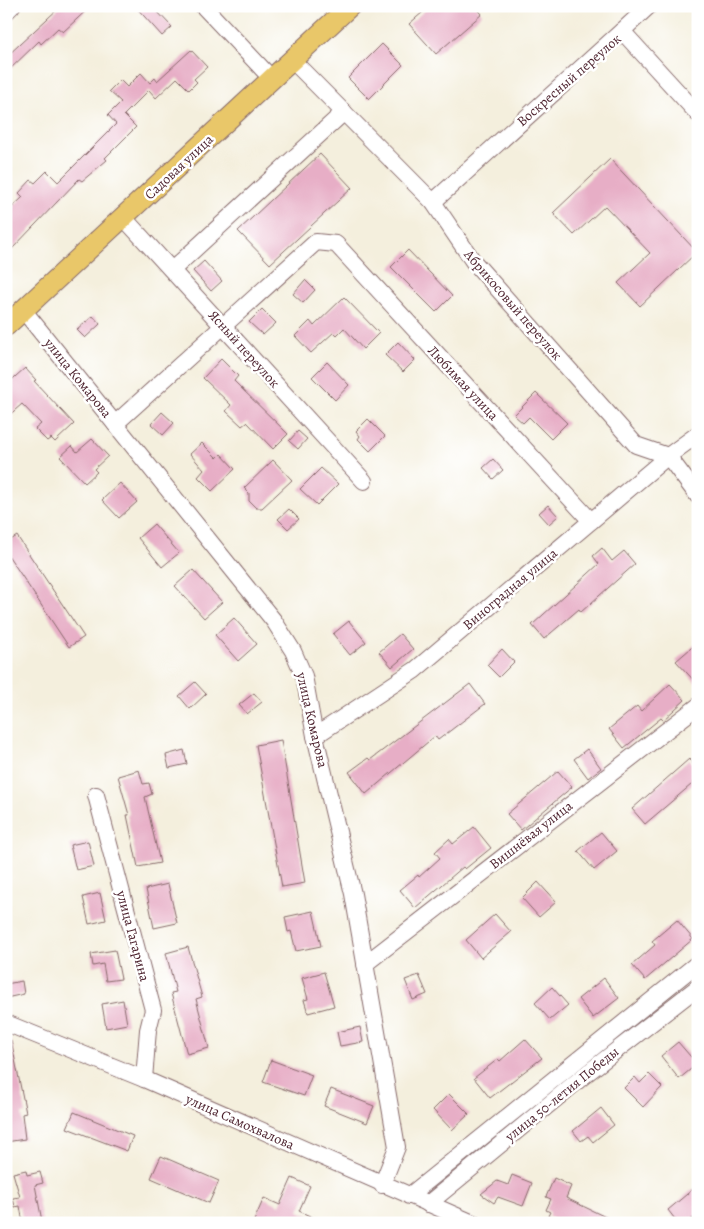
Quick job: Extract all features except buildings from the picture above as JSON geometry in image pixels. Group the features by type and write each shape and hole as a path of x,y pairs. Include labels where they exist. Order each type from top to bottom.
{"main road":[{"name":"Садовая улица","path":"6,326 350,6"}],"street":[{"path":"6,12 12,6"},
{"path":"203,6 272,79"},
{"path":"622,31 649,6"},
{"name":"Воскресный переулок","path":"433,202 622,31 698,114"},
{"name":"Абрикосовый переулок","path":"292,60 433,202 473,261 636,445 668,456"},
{"path":"172,270 344,112"},
{"name":"Ясный переулок","path":"124,218 364,481"},
{"name":"Любимая улица","path":"223,326 316,242 336,244 591,521"},
{"name":"улица Комарова","path":"24,311 274,621 293,651 304,676 315,736 353,894 397,1147 382,1185"},
{"path":"115,424 223,326"},
{"name":"Виноградная улица","path":"315,736 415,670 668,456 698,434"},
{"path":"668,456 698,496"},
{"name":"Вишнёвая улица","path":"365,964 698,706"},
{"name":"улица Гагарина","path":"96,795 153,1010 148,1030 144,1079"},
{"path":"409,1196 698,963"},
{"name":"улица 50-летия Победы","path":"428,1204 586,1074 698,987"},
{"name":"улица Самохвалова","path":"6,1023 144,1079 382,1185 473,1223"}]}
